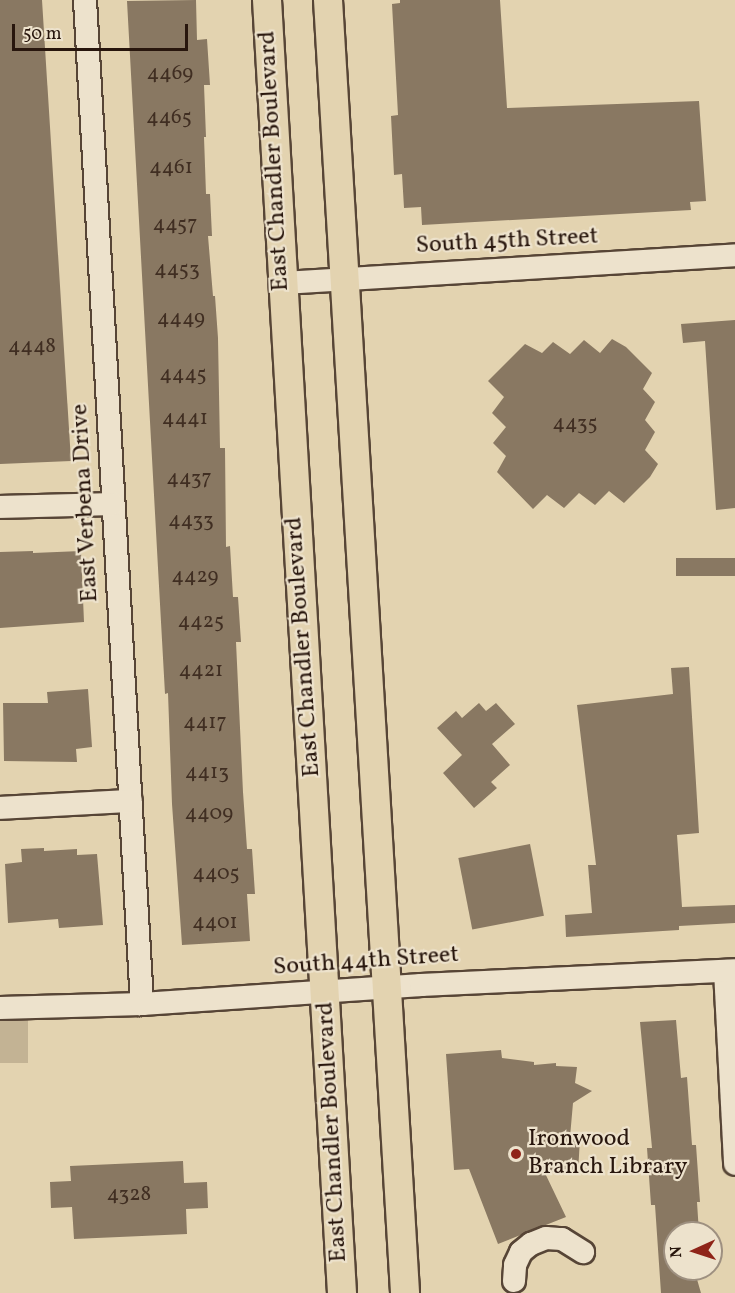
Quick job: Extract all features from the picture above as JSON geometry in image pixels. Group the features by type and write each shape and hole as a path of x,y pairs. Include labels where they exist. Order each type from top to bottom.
{"main road":[{"name":"East Chandler Boulevard","path":"267,0 342,1293"},
{"path":"328,0 405,1293"}],"street":[{"name":"East Verbena Drive","path":"85,0 142,1004"},
{"name":"South 45th Street","path":"282,283 735,255"},
{"path":"0,507 113,504"},
{"path":"0,808 131,801"},
{"path":"730,970 735,1164"},
{"name":"South 44th Street","path":"0,1008 142,1004 388,987 730,970"},
{"path":"514,1281 518,1259 531,1244 546,1238 561,1239 583,1252"}],"shaded area":[{"path":"0,1007 28,1007 28,1063 0,1063"}],"building":[{"path":"0,0 42,0 71,461 0,464"},
{"path":"196,0 197,40 207,39 210,85 204,85 206,137 204,137 206,194 210,194 212,236 208,236 218,338 220,448 225,448 226,547 230,546 233,597 238,597 241,642 236,642 247,849 252,849 255,894 247,894 250,941 182,945 172,804 168,693 165,694 127,1"},
{"path":"400,0 500,0 507,108 699,101 706,201 690,202 691,210 422,225 421,207 404,208 402,174 394,175 391,116 398,115 392,4 400,3"},
{"path":"735,320 735,508 716,510 705,341 683,343 681,324"},
{"path":"612,339 626,347 652,373 643,389 655,402 645,420 655,432 645,450 658,464 650,477 624,503 609,491 595,505 579,493 564,508 547,495 533,509 497,472 506,456 493,443 506,427 492,413 504,397 488,381 525,344 542,353 553,342 570,354 584,340 600,353"},
{"path":"33,551 33,553 81,551 84,622 0,628 0,552"},
{"path":"676,558 735,558 735,576 676,576"},
{"path":"689,667 699,833 677,835 682,907 735,905 735,923 679,926 679,930 566,937 565,915 592,913 588,865 596,865 577,705 673,694 671,668"},
{"path":"88,689 92,747 76,749 77,762 4,761 3,703 48,703 47,692"},
{"path":"479,703 486,711 496,703 515,724 492,744 510,765 491,782 497,788 474,808 443,773 462,755 437,728 456,711 462,718"},
{"path":"530,844 544,916 472,930 458,858"},
{"path":"44,848 44,851 77,849 77,855 97,854 103,925 59,928 58,919 8,923 5,864 22,862 21,849"},
{"path":"676,1020 681,1078 687,1077 692,1145 696,1145 700,1202 697,1202 698,1221 663,1221 663,1281 698,1281 701,1293 661,1293 655,1205 651,1205 647,1148 652,1148 640,1022"},
{"name":"Ironwood Branch Library","path":"501,1050 502,1058 534,1062 534,1065 556,1063 556,1066 577,1067 575,1083 592,1091 573,1103 570,1137 580,1138 578,1173 544,1171 566,1217 498,1244 469,1169 454,1170 446,1054"},
{"path":"183,1161 184,1183 207,1182 208,1208 186,1209 187,1234 74,1239 72,1207 51,1208 50,1182 71,1181 70,1166"}],"place":[{"name":"Ironwood Branch Library","path":"516,1154"}]}
